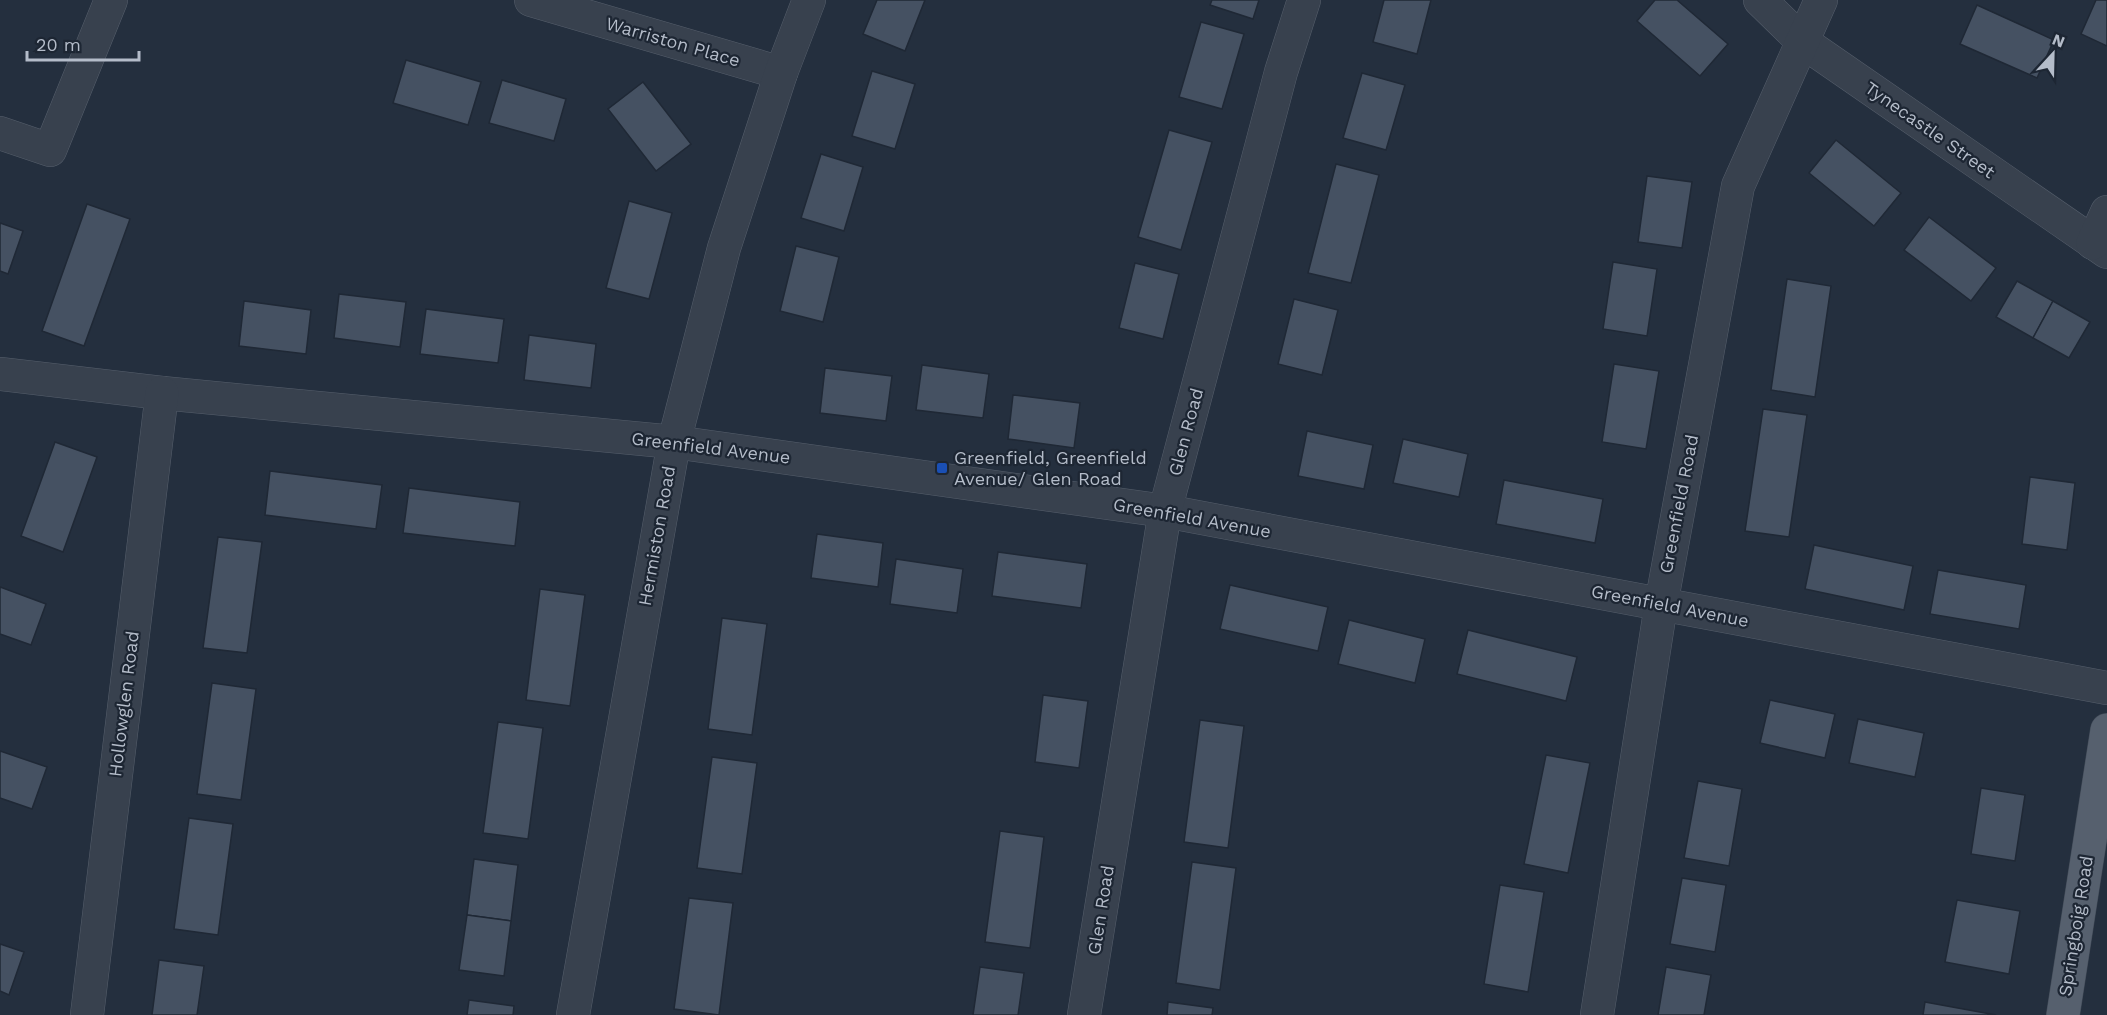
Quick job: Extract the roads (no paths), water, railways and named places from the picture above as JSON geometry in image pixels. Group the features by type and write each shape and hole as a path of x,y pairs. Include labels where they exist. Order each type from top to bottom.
{"main road":[{"name":"Springboig Road","path":"2062,1015 2107,730"}],"street":[{"path":"0,133 50,150 111,0"},
{"name":"Warriston Place","path":"531,0 781,73"},
{"name":"Hermiston Road","path":"573,1015 674,442 724,248 781,73 809,0"},
{"name":"Glen Road","path":"1084,1015 1165,511 1281,72 1304,0"},
{"name":"Tynecastle Street","path":"1760,0 1803,42 2100,248"},
{"name":"Greenfield Road","path":"1597,1015 1661,605 1738,186 1821,0"},
{"path":"2100,248 2107,212"},
{"name":"Greenfield Avenue","path":"0,374 162,393 674,442 1165,511 2107,688"},
{"name":"Hollowglen Road","path":"87,1015 162,393"}],"place":[{"name":"Greenfield, Greenfield Avenue/ Glen Road","path":"942,468"}]}
